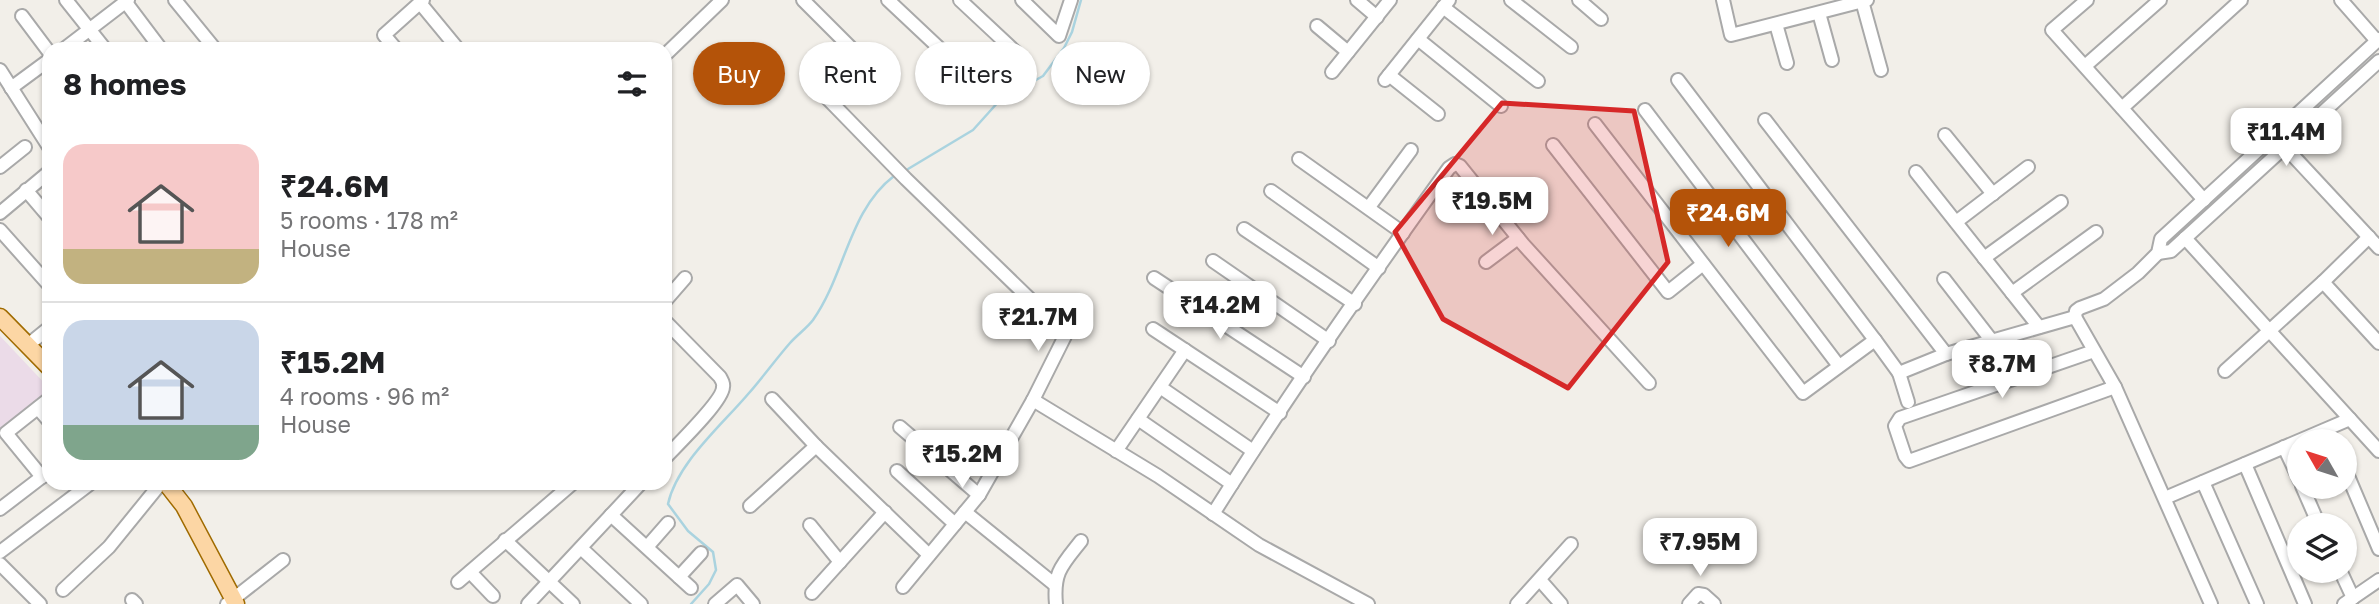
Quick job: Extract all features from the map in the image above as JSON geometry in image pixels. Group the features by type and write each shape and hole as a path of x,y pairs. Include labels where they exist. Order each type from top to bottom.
{"main road":[{"path":"0,317 42,360"},
{"path":"169,490 184,506 232,602"}],"street":[{"path":"66,0 100,42"},
{"path":"175,0 206,42"},
{"path":"672,48 722,0"},
{"path":"803,0 852,49 828,99 906,179 1066,334 1033,400 979,495 903,587"},
{"path":"888,0 987,93 1021,57 960,0"},
{"path":"1022,0 1059,36 1071,0"},
{"path":"1357,0 1377,17"},
{"path":"1332,72 1390,0"},
{"path":"1511,0 1571,47"},
{"path":"1579,0 1601,19"},
{"path":"1723,0 1731,35 1865,1 1881,70"},
{"path":"2087,0 2052,30 2204,200"},
{"path":"2085,66 2160,0"},
{"path":"2122,108 2241,0"},
{"path":"2211,604 2115,387 2075,317 2076,311 2109,295 2138,273 2158,253 2161,239 2378,40 2341,0"},
{"path":"73,42 126,1 156,42"},
{"path":"390,42 384,35 421,1 453,42"},
{"path":"1438,114 1387,77 1446,4 1538,81"},
{"path":"1819,13 1832,60"},
{"path":"22,16 42,43"},
{"path":"1776,24 1787,63"},
{"path":"1317,26 1348,52"},
{"path":"1418,39 1501,106"},
{"path":"2158,253 2171,251 2379,61"},
{"path":"11,88 42,65"},
{"path":"0,71 42,136"},
{"path":"1678,80 1899,373 1908,402"},
{"path":"1645,110 1839,366"},
{"path":"1765,120 1946,354"},
{"path":"1595,124 1803,393 1875,340"},
{"path":"1945,135 1993,194"},
{"path":"1552,145 1668,292 1703,264"},
{"path":"0,167 25,147"},
{"path":"2285,147 2379,248"},
{"path":"1369,207 1411,150"},
{"path":"1299,159 1403,233"},
{"path":"1213,514 1253,451 1403,233 1455,164 1460,166 1518,238 1649,383"},
{"path":"1956,222 2028,167"},
{"path":"1916,172 2039,327"},
{"path":"0,213 42,177"},
{"path":"26,190 42,209"},
{"path":"1272,191 1379,268"},
{"path":"1984,258 2061,202"},
{"path":"1244,229 1355,304"},
{"path":"0,230 42,277"},
{"path":"2012,293 2096,232"},
{"path":"2225,371 2369,237"},
{"path":"1486,262 1518,238"},
{"path":"2185,238 2379,451"},
{"path":"1213,261 1329,341"},
{"path":"672,293 685,278"},
{"path":"1154,278 1304,377"},
{"path":"1944,279 1992,341"},
{"path":"2323,282 2379,344"},
{"path":"1899,373 1946,354 2075,317"},
{"path":"672,328 724,384 723,392 706,414 672,450"},
{"path":"1153,329 1280,413"},
{"path":"28,345 42,334"},
{"path":"1116,451 1185,351"},
{"path":"2094,351 1900,418 1895,426 1907,460 1912,461 2115,387"},
{"path":"1160,387 1253,451"},
{"path":"772,399 816,446 929,555"},
{"path":"1033,400 1158,476 1258,545 1367,604"},
{"path":"42,405 3,436 42,470"},
{"path":"38,408 42,413"},
{"path":"1138,419 1232,484"},
{"path":"2338,429 2350,419"},
{"path":"901,427 979,495"},
{"path":"750,506 816,446"},
{"path":"2165,498 2287,446"},
{"path":"2284,447 2287,453"},
{"path":"2245,464 2305,604"},
{"path":"897,471 955,524"},
{"path":"0,509 42,477"},
{"path":"2203,482 2256,604"},
{"path":"0,552 82,490"},
{"path":"63,590 109,547 157,490"},
{"path":"458,582 565,490"},
{"path":"528,604 634,490"},
{"path":"2357,497 2379,549"},
{"path":"812,593 885,512"},
{"path":"965,512 1054,583"},
{"path":"611,515 691,588"},
{"path":"646,547 668,523"},
{"path":"810,525 840,562"},
{"path":"505,540 573,604"},
{"path":"1056,604 1054,583 1060,569 1081,541"},
{"path":"1517,604 1571,544"},
{"path":"581,548 642,604"},
{"path":"679,577 701,553"},
{"path":"232,602 283,560"},
{"path":"0,564 40,604"},
{"path":"470,572 493,596"},
{"path":"1540,580 1561,604"},
{"path":"2343,583 2348,601 2379,580"},
{"path":"715,604 737,585 753,604"},
{"path":"1689,604 1698,594 1704,595 1714,604"}],"highlighted area":[{"path":"1502,103 1634,111 1668,262 1568,388 1443,319 1395,232"}],"shaded area":[{"path":"0,336 42,381 42,401 0,434"}],"waterway":[{"path":"908,169 973,130 1000,100 1043,76 1064,48 1072,32 1081,0"},
{"path":"691,604 709,584 716,570 713,552 688,531 668,504 673,489 690,459 813,320 824,302 867,207 879,190 894,176"}]}
